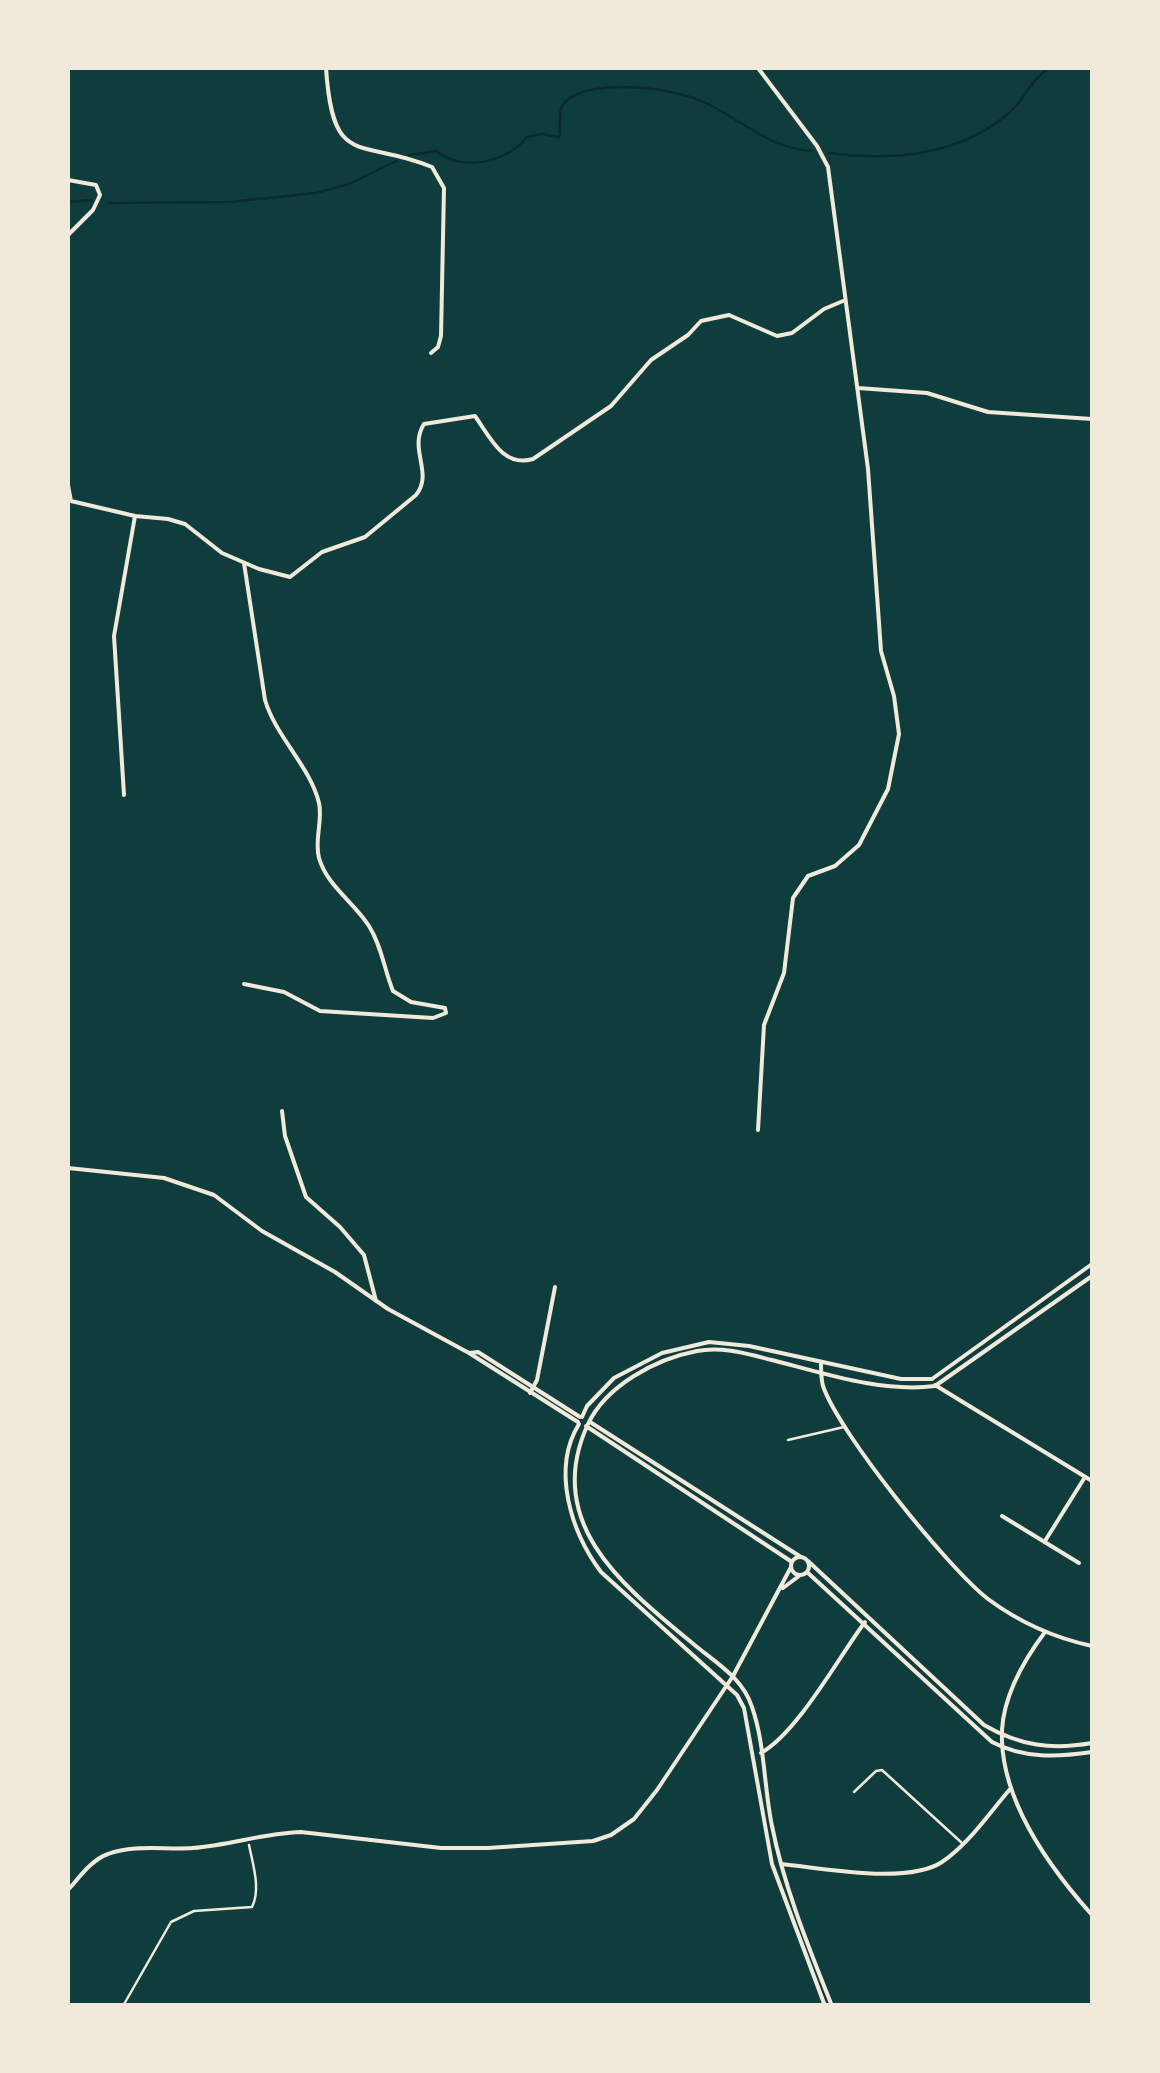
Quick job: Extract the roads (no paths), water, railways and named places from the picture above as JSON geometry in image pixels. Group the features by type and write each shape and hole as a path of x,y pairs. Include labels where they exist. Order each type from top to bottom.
{"street":[{"path":"326,68 343,139 365,151 432,167 444,188 442,336 431,352"},
{"path":"758,68 817,146 828,167 858,388 881,651 894,696 898,734 896,757 882,803 859,845 835,866 808,876 793,898 784,973 764,1025 758,1130"},
{"path":"68,180 96,186 100,196 93,210 68,234"},
{"path":"68,485 69,502 185,524 222,552 290,577 322,552 366,536 385,524 422,488 425,474 417,452 424,424 475,416 505,456 524,461 611,406 650,360 688,335 701,321 729,316 776,336 792,333 844,300"},
{"path":"858,388 927,393 988,412 1092,419"},
{"path":"124,795 114,636 135,516"},
{"path":"244,562 271,720 319,803 318,856 331,881 369,926 393,991 411,1002 445,1008 446,1013 434,1018 320,1010 284,992 244,984"},
{"path":"282,1111 285,1136 306,1196 364,1255 376,1301"},
{"path":"68,1168 164,1178 214,1195 262,1231 471,1354 530,1394 584,1422 801,1557 984,1725 1016,1742 1047,1748 1092,1743"},
{"path":"832,2006 781,1864 753,1708 733,1676 627,1587 606,1566 593,1544 577,1500 574,1472 587,1406 614,1378 662,1353 685,1346 728,1342 901,1379 932,1379 1092,1264"},
{"path":"935,1386 1092,1276"},
{"path":"530,1394 555,1287"},
{"path":"825,2006 772,1864 744,1708 737,1696 615,1586 588,1555 576,1528 565,1467 584,1422 611,1392 665,1360 698,1350 742,1353 898,1386 935,1386 1092,1481"},
{"path":"471,1354 478,1352 534,1386 792,1564 800,1575"},
{"path":"821,1364 823,1385 846,1427 909,1512 964,1575 987,1598 1045,1632 1092,1646"},
{"path":"932,1379 935,1386"},
{"path":"1044,1542 1085,1477"},
{"path":"1002,1516 1079,1563"},
{"path":"68,1890 91,1864 106,1854 195,1848 301,1832 441,1848 593,1841 611,1835 634,1819 657,1790 733,1676 792,1564 801,1557"},
{"path":"807,1572 808,1562"},
{"path":"779,1591 807,1572"},
{"path":"807,1572 975,1728 1005,1749 1046,1756 1092,1752"},
{"path":"761,1753 772,1747 798,1718 864,1622"},
{"path":"1045,1632 1023,1662 1010,1695 1002,1735 1022,1816 1045,1855 1092,1916"},
{"path":"781,1864 897,1874 924,1872 945,1860 1012,1787"}],"lane":[{"path":"788,1440 846,1427"},
{"path":"854,1792 882,1770 962,1843"}],"waterway":[{"path":"829,153 900,155 968,139 1008,114 1049,68"},
{"path":"409,155 436,151 471,163 496,158 527,137 559,137 560,113 566,101 595,89 615,87 694,98 770,140 812,151"},
{"path":"109,203 230,202 316,193 349,184 396,161"},
{"path":"68,202 91,200"}]}
